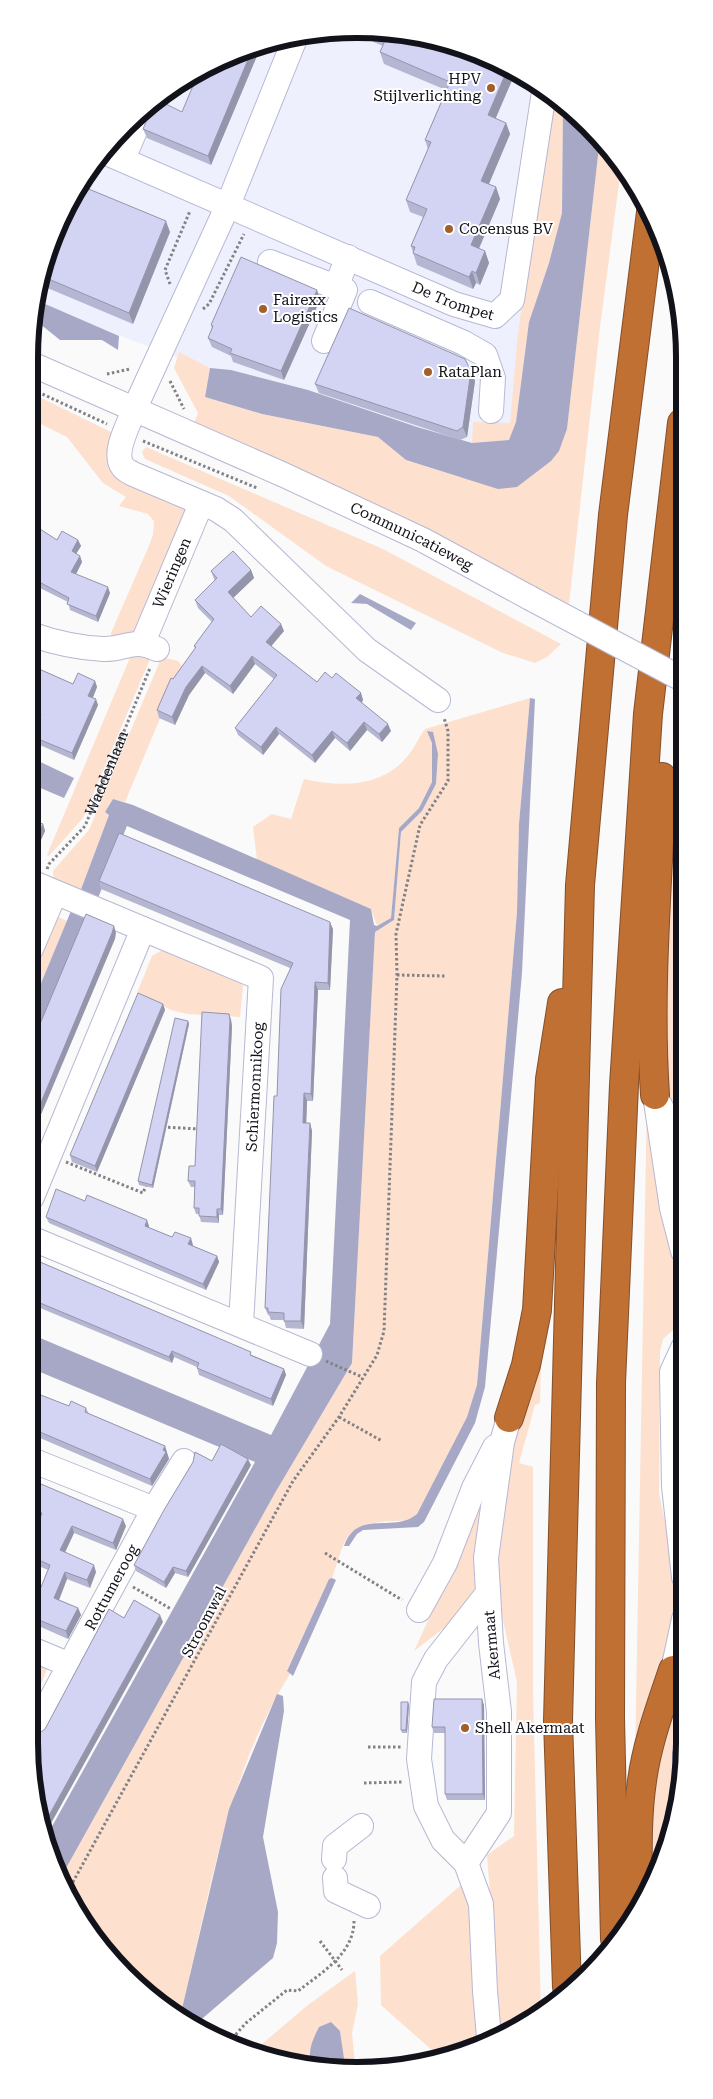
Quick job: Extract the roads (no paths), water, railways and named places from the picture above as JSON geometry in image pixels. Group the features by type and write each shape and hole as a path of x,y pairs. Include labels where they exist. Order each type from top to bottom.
{"highway":[{"path":"567,1982 558,1722 580,885 613,515 649,229"},
{"path":"615,1930 610,1718 611,1383 624,1085 648,714 676,474"},
{"path":"648,714 662,772 652,1059 654,1095"},
{"path":"509,1418 526,1365 537,1310 550,1079 580,885"},
{"path":"638,1893 638,1820 642,1780 652,1733 676,1669"}],"street":[{"path":"293,44 228,206 134,410 133,436 120,450 120,459 123,468 133,474 216,509 233,520 367,650 438,700"},
{"name":"De Trompet","path":"124,138 113,155 454,304 496,316 512,300 543,97"},
{"path":"336,287 348,257"},
{"path":"270,262 345,290 324,341"},
{"path":"370,302 485,354 493,378 491,411"},
{"path":"464,343 470,309"},
{"name":"Communicatieweg","path":"38,367 424,540 676,676"},
{"name":"Wieringen","path":"38,636 65,644 105,650 151,646 201,504"},
{"path":"38,910 42,887"},
{"name":"Schiermonnikoog","path":"42,887 261,978 241,1324"},
{"path":"38,1183 143,929"},
{"path":"654,1095 670,1126 676,1131"},
{"path":"654,1095 676,1224"},
{"path":"38,1240 310,1354"},
{"path":"676,1364 672,1372 676,1504"},
{"path":"419,1610 445,1563 474,1488 509,1418"},
{"name":"Akermaat","path":"466,1863 499,1813 499,1712 491,1643 486,1558 502,1442 509,1418"},
{"name":"Rottumeroog","path":"38,1716 70,1665 154,1509 184,1461"},
{"path":"38,1463 154,1509"},
{"path":"488,1593 436,1659 424,1682 420,1747 422,1782 426,1806 443,1840 466,1863 481,1904 484,1991 489,2033"},
{"path":"38,1652 70,1665"},
{"path":"360,1902 336,1891 334,1846 361,1826"}],"water":[{"path":"563,113 599,149 567,429 559,451 551,461 517,487 498,489 406,460 378,437 262,414 205,397 210,368 231,370 308,390 417,427 472,443 509,440 516,422 529,322 549,263 562,213"},
{"path":"42,303 119,336 118,350 102,340 60,340 39,323"},
{"path":"360,594 416,623 411,630 367,604 351,603"},
{"path":"530,698 535,699 522,973 485,1387 475,1423 424,1522 418,1527 363,1530 357,1534 349,1546 344,1546 350,1535 358,1528 367,1524 408,1520 417,1514 467,1417 477,1385 517,912 519,824"},
{"path":"427,731 433,732 438,754 436,784 422,811 401,832 394,920 375,932 352,1363 275,1493 64,1871 50,1831 255,1462 38,1371 38,1337 271,1435 330,1324 350,920 127,826 98,898 80,892 109,815 105,812 113,799 133,805 371,909 374,925 377,926 391,918 399,828 419,808 432,782 432,743"},
{"path":"38,761 74,778 64,798 38,787"},
{"path":"71,911 89,919 38,1040 38,991"},
{"path":"329,1579 336,1580 293,1676 287,1671"},
{"path":"277,1694 283,1696 284,1711 263,1837 278,1912 277,1943 273,1958 200,2021 182,2010 229,1809"},
{"path":"676,1742 672,1787 672,1752"},
{"path":"331,2022 340,2031 344,2061 310,2058 312,2042 319,2027"}],"place":[{"name":"HPV Stijlverlichting","path":"491,88"},
{"name":"Cocensus BV","path":"449,229"},
{"name":"Fairexx Logistics","path":"263,309"},
{"name":"RataPlan","path":"428,372"},
{"name":"Shell Akermaat","path":"465,1728"}]}
